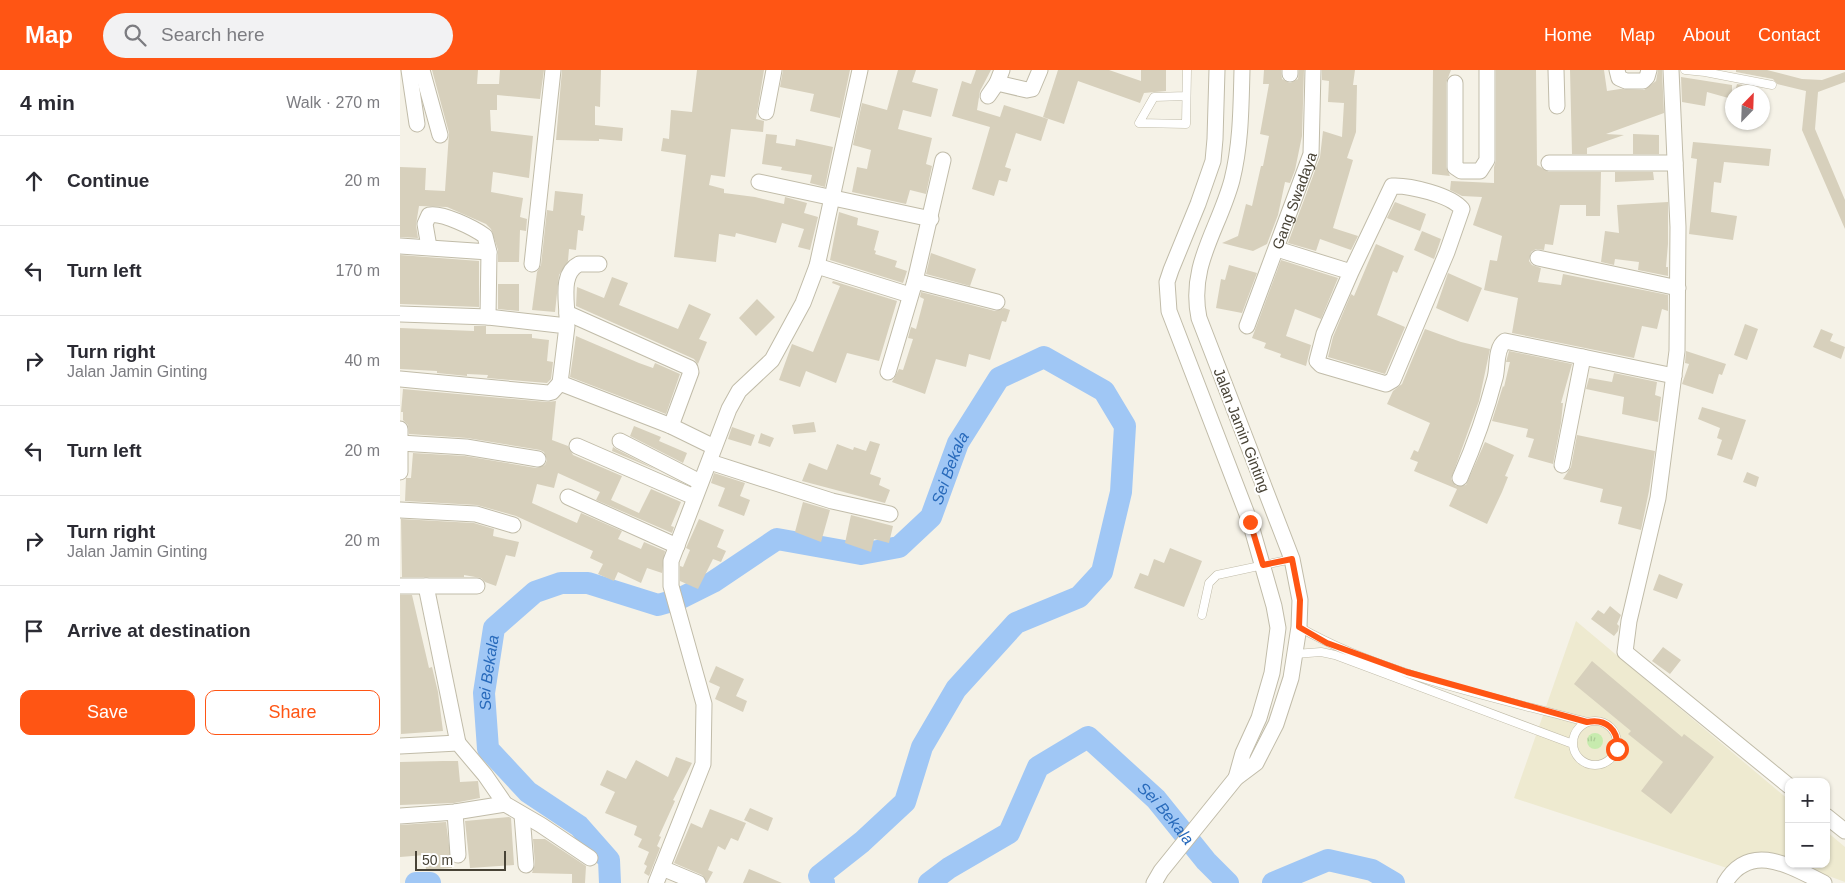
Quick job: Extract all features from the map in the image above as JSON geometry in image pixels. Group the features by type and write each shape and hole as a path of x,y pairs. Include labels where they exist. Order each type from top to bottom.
{"street":[{"path":"410,70 416,124"},
{"path":"422,70 440,136"},
{"path":"532,264 553,70"},
{"path":"766,112 774,70"},
{"path":"656,883 703,764 704,704 671,586 671,561 678,546 694,497 710,462 714,447 739,391 772,360 803,303 817,266 860,70"},
{"path":"988,96 999,77 1031,90 1040,70"},
{"name":"Jalan Jamin Ginting","path":"1217,70 1215,139 1212,161 1198,204 1171,270 1167,296 1169,312 1250,522 1263,565 1278,628 1272,673 1259,718 1243,752 1236,778"},
{"name":"Jalan Jamin Ginting","path":"1158,877 1236,778 1256,763 1276,724 1291,678 1299,627 1300,600 1292,559 1199,318 1195,300 1199,270 1232,181 1238,146 1242,70"},
{"name":"Gang Swadaya","path":"1247,326 1311,154 1314,70"},
{"path":"1455,82 1455,167 1461,171 1480,171 1487,160 1487,70"},
{"path":"1556,70 1557,106"},
{"path":"1617,70 1619,78 1626,81 1643,81 1647,77 1649,70"},
{"path":"1671,70 1678,288 1677,352 1658,498 1628,621 1624,652 1785,783"},
{"path":"888,372 913,288 931,218 943,160"},
{"path":"1549,163 1675,163"},
{"path":"759,182 931,218"},
{"path":"1403,185 1427,192 1446,199 1462,209 1447,252 1393,380 1386,384 1321,365 1317,361 1324,334 1351,272 1392,186 1403,185"},
{"path":"428,246 425,224 429,215 434,214 482,233 488,239 488,317"},
{"path":"400,246 428,246 489,252"},
{"path":"1277,249 1351,272"},
{"path":"1538,258 1678,288"},
{"path":"400,379 548,393 555,389 560,383 567,320 566,282 570,273 580,264 599,264"},
{"path":"817,266 913,288 996,302"},
{"path":"400,314 567,320 690,368 691,372 671,426"},
{"path":"1460,478 1475,444 1485,413 1496,376 1502,343 1511,342 1674,376"},
{"path":"1562,465 1583,357"},
{"path":"560,383 671,426 714,447"},
{"path":"400,472 400,439 466,446 538,459"},
{"path":"620,441 700,482"},
{"path":"577,446 694,497"},
{"path":"710,462 832,501 890,514"},
{"path":"568,497 678,546"},
{"path":"400,510 476,514 513,525"},
{"path":"400,586 477,586"},
{"path":"426,586 458,743 485,775 504,804 541,824 590,858"},
{"path":"400,746 458,743"},
{"path":"400,816 455,812 504,804"},
{"path":"455,812 458,855"},
{"path":"522,815 526,865"},
{"path":"1830,819 1845,831"},
{"path":"1724,883 1730,874 1748,861 1761,860 1790,866 1824,883"},
{"path":"662,868 698,883"}],"lane":[{"path":"1186,96 1154,97 1139,122 1186,124 1187,70"},
{"path":"1685,70 1772,85"},
{"path":"1202,615 1208,583 1213,577 1292,559"},
{"path":"1299,627 1327,643 1573,744"},
{"path":"1295,654 1321,652 1335,655 1406,676 1587,722 1601,722 1613,729 1618,742 1614,756 1604,764 1590,765 1578,757 1573,744 1576,731 1587,722"}],"shaded area":[{"path":"1576,621 1785,797 1785,860 1763,852 1727,868 1514,798"},
{"path":"1830,834 1845,847 1845,882 1807,868 1830,868"}],"green space":[{"path":"1592,733 1598,733 1603,738 1601,747 1592,749 1587,744 1587,738"}],"building":[{"path":"432,70 478,70 477,84 499,84 500,70 544,70 540,99 497,95 497,110 490,110 491,131 533,136 529,178 493,172 491,192 523,198 520,217 527,219 526,231 520,230 519,262 498,262 498,250 491,229 486,224 447,207 419,206 416,225 418,238 400,237 400,167 426,168 425,190 445,191 449,133"},
{"path":"562,70 601,70 600,107 595,106 595,125 623,128 622,141 599,139 599,141 556,140"},
{"path":"697,70 764,70 756,119 764,121 763,132 731,129 725,177 711,175 709,185 724,189 724,193 755,197 784,204 785,197 807,203 804,213 818,217 810,250 798,247 804,229 782,223 776,243 736,233 735,237 719,234 716,262 674,257 686,155 661,151 663,138 669,139 671,110 692,112"},
{"path":"783,70 850,70 840,118 810,111 814,94 780,87"},
{"path":"898,70 916,70 912,82 938,89 931,117 903,110 898,129 932,138 926,164 932,166 926,194 910,190 906,204 852,192 857,167 867,169 871,150 853,145 862,103 887,110"},
{"path":"976,70 991,70 980,91 977,110 1000,117 1004,105 1048,119 1041,141 1016,133 1005,167 1011,169 1007,182 999,180 994,196 972,189 990,127 952,116 962,81 971,84"},
{"path":"1058,70 1109,70 1141,81 1141,70 1166,70 1166,91 1144,93 1140,103 1078,81 1064,124 1043,117"},
{"path":"1264,70 1281,70 1282,79 1290,83 1298,79 1299,70 1304,70 1302,136 1295,170 1290,183 1285,182 1278,215 1267,244 1253,251 1222,243 1238,236 1246,204 1252,206 1261,166 1263,166 1269,136 1260,134 1269,84 1263,84"},
{"path":"1322,70 1355,70 1353,85 1357,85 1356,132 1347,158 1353,160 1333,228 1358,236 1351,250 1320,239 1316,251 1288,243 1320,157 1323,131 1342,137 1344,103 1328,102 1329,81 1322,80"},
{"path":"1433,70 1451,70 1446,83 1446,167 1450,176 1432,174"},
{"path":"1496,70 1536,70 1537,165 1549,172 1601,172 1600,216 1586,216 1586,205 1560,205 1553,245 1545,244 1544,250 1536,249 1531,252 1529,261 1532,265 1541,268 1538,282 1561,285 1563,274 1668,295 1668,311 1662,309 1657,329 1642,326 1634,358 1512,333 1518,298 1484,290 1490,260 1497,261 1502,236 1473,225 1482,197 1462,196 1450,190 1451,181 1494,183 1496,160"},
{"path":"1570,70 1604,70 1607,91 1620,89 1644,90 1656,81 1658,70 1662,70 1664,113 1606,134 1624,135 1587,148 1587,154 1572,154"},
{"path":"1736,70 1767,70 1802,79 1822,80 1845,72 1845,82 1818,92 1815,129 1845,200 1845,229 1802,130 1806,91 1777,84 1773,79 1736,72"},
{"path":"1681,77 1732,85 1725,85 1725,97 1707,92 1705,106 1682,102"},
{"path":"766,134 777,135 776,143 795,146 796,139 833,147 825,187 810,183 812,175 781,170 782,167 762,164"},
{"path":"1633,134 1659,135 1659,154 1633,154"},
{"path":"1693,142 1771,149 1769,166 1724,162 1721,183 1714,182 1711,212 1737,216 1733,240 1689,234 1697,159 1691,158"},
{"path":"1615,172 1653,172 1654,180 1615,182"},
{"path":"555,191 583,194 581,215 585,216 583,231 578,230 576,250 569,249 568,261 559,275 555,312 532,310 537,272 541,265 547,210 553,211"},
{"path":"1395,202 1426,214 1420,231 1387,218"},
{"path":"1668,202 1666,267 1668,267 1668,276 1638,270 1639,262 1615,259 1614,265 1601,262 1605,231 1619,233 1617,205"},
{"path":"839,212 858,218 857,225 879,231 874,250 876,251 875,254 897,261 895,267 907,271 903,283 830,260"},
{"path":"1422,231 1441,239 1434,259 1414,250"},
{"path":"1376,244 1404,256 1397,273 1393,271 1377,315 1405,327 1385,374 1328,357 1333,337 1351,294 1354,296"},
{"path":"931,253 976,269 970,286 926,274"},
{"path":"400,255 479,261 479,307 400,304"},
{"path":"1281,260 1338,278 1321,319 1295,309 1286,336 1311,345 1306,366 1280,357 1281,354 1264,348 1266,343 1252,338"},
{"path":"1229,265 1257,273 1242,313 1216,308 1221,279 1225,280"},
{"path":"1448,273 1482,288 1468,322 1436,308"},
{"path":"612,277 628,283 619,305 678,329 689,304 711,314 699,339 707,342 698,364 694,359 576,306 577,287 604,298"},
{"path":"833,281 897,301 879,361 847,353 836,383 806,371 800,387 779,380 792,344 813,352 840,286 832,283"},
{"path":"498,284 519,284 519,311 498,309"},
{"path":"921,292 995,311 1004,308 1010,310 1006,322 1002,321 990,360 969,354 966,367 936,359 925,394 892,382 899,369 903,370 913,339 908,338 911,327 916,329 924,299 920,297"},
{"path":"757,299 775,317 756,336 739,318"},
{"path":"1745,324 1758,329 1747,360 1734,355"},
{"path":"474,326 486,326 486,334 532,334 532,338 549,340 547,361 553,362 551,379 547,383 487,378 488,375 467,374 467,376 437,373 437,371 400,369 400,328 474,331"},
{"path":"1425,329 1461,342 1490,349 1479,401 1451,479 1456,486 1466,485 1485,442 1514,455 1505,476 1508,477 1487,524 1449,506 1457,489 1414,471 1418,462 1410,459 1414,450 1418,452 1430,423 1387,404 1393,391 1402,384"},
{"path":"1821,329 1833,334 1830,341 1845,347 1841,359 1813,347"},
{"path":"576,336 639,363 653,368 655,363 680,374 666,414 570,377"},
{"path":"1509,351 1572,364 1561,403 1563,403 1561,423 1553,464 1528,457 1534,439 1526,437 1528,429 1492,421 1504,387 1510,362 1506,362"},
{"path":"1686,351 1726,364 1722,375 1719,374 1713,394 1682,384 1689,364 1685,363"},
{"path":"1614,373 1657,382 1655,395 1661,397 1658,422 1622,414 1624,397 1586,389 1589,378 1612,382"},
{"path":"403,389 547,402 556,401 552,440 568,446 573,455 622,476 611,500 639,513 651,489 681,502 671,526 674,527 672,533 596,500 600,492 558,473 554,488 537,484 532,503 577,523 581,513 622,531 618,539 641,549 644,542 665,551 662,573 647,568 641,583 618,572 614,581 598,574 603,564 590,558 593,551 516,516 477,505 405,501 406,478 411,478 413,453 465,456 536,468 545,465 547,460 544,452 540,450 467,438 409,434 408,425 403,420 403,412 401,412"},
{"path":"1702,407 1746,420 1732,460 1717,455 1722,440 1717,438 1720,428 1698,419"},
{"path":"814,422 816,432 794,434 792,425"},
{"path":"634,426 661,437 659,441 687,453 683,463 630,436"},
{"path":"732,427 755,435 751,446 728,439"},
{"path":"761,433 774,438 770,447 758,443"},
{"path":"1577,435 1655,451 1641,530 1618,524 1622,507 1600,502 1603,489 1563,479 1571,467"},
{"path":"870,441 880,444 870,474 881,478 879,485 890,490 885,503 802,481 809,463 827,470 837,444 853,450 854,447 866,451"},
{"path":"613,447 616,449 659,471 612,451"},
{"path":"1747,472 1759,477 1756,487 1743,482"},
{"path":"714,473 745,483 740,496 750,500 744,516 718,506 725,488 711,483"},
{"path":"803,502 830,510 821,542 795,532"},
{"path":"851,515 893,526 889,543 874,539 871,552 845,543"},
{"path":"401,519 474,523 494,529 493,536 519,542 515,557 506,555 496,586 485,582 481,578 464,575 464,577 402,577"},
{"path":"699,519 724,530 717,547 726,551 721,562 713,559 698,589 680,581 680,566 683,567 690,550 686,548"},
{"path":"1170,548 1202,561 1184,607 1134,588 1140,573 1148,576 1154,559 1164,563"},
{"path":"1659,574 1683,584 1677,599 1653,590"},
{"path":"400,595 412,595 429,668 432,667 438,692 443,731 401,734"},
{"path":"1610,606 1621,615 1617,624 1619,626 1618,631 1614,636 1591,619 1598,610 1604,614"},
{"path":"1663,647 1681,660 1670,674 1652,661"},
{"path":"1592,661 1682,737 1684,734 1714,757 1671,814 1641,791 1663,762 1628,734 1631,731 1574,684"},
{"path":"716,666 744,679 736,696 747,701 743,712 715,699 720,687 709,682"},
{"path":"676,757 692,763 673,800 675,801 659,836 661,837 657,846 660,848 649,876 644,873 647,866 644,864 649,852 638,847 642,839 634,835 637,826 605,813 615,792 600,785 607,770 626,779 636,760 668,777"},
{"path":"458,761 460,782 478,781 480,798 454,803 400,805 400,762"},
{"path":"750,808 773,818 768,831 744,820"},
{"path":"710,809 746,823 738,841 731,838 725,850 718,846 708,870 713,872 707,883 702,875 674,863 691,823 702,828"},
{"path":"511,818 514,865 470,868 465,821"},
{"path":"446,822 452,868 426,870 425,855 400,857 400,825"},
{"path":"533,839 545,839 586,866 585,883 572,883 572,874 532,873 535,864"},
{"path":"749,869 782,883 743,883"}],"waterway":[{"name":"Sei Bekala","path":"610,883 609,860 579,826 528,792 488,749 484,693 494,628 535,592 561,583 588,583 658,605 679,599 713,582 777,539 861,554 899,547 931,517 958,443 999,378 1044,357 1104,391 1125,426 1121,492 1102,572 1079,597 1016,623 956,689 922,747 905,802 862,842 819,876 824,883"},
{"name":"Sei Bekala","path":"929,883 949,868 1009,833 1038,767 1088,737 1156,799 1206,861 1228,883"},
{"name":"Sei Bekala","path":"1273,883 1328,860 1372,870 1394,883"},
{"name":"Sei Bekala","path":"416,883 430,883"}],"route":[{"path":"1250,522 1263,565 1292,559 1300,600 1299,627 1341,649 1407,672 1587,722 1594,721 1607,724 1616,735 1617,749"}]}
